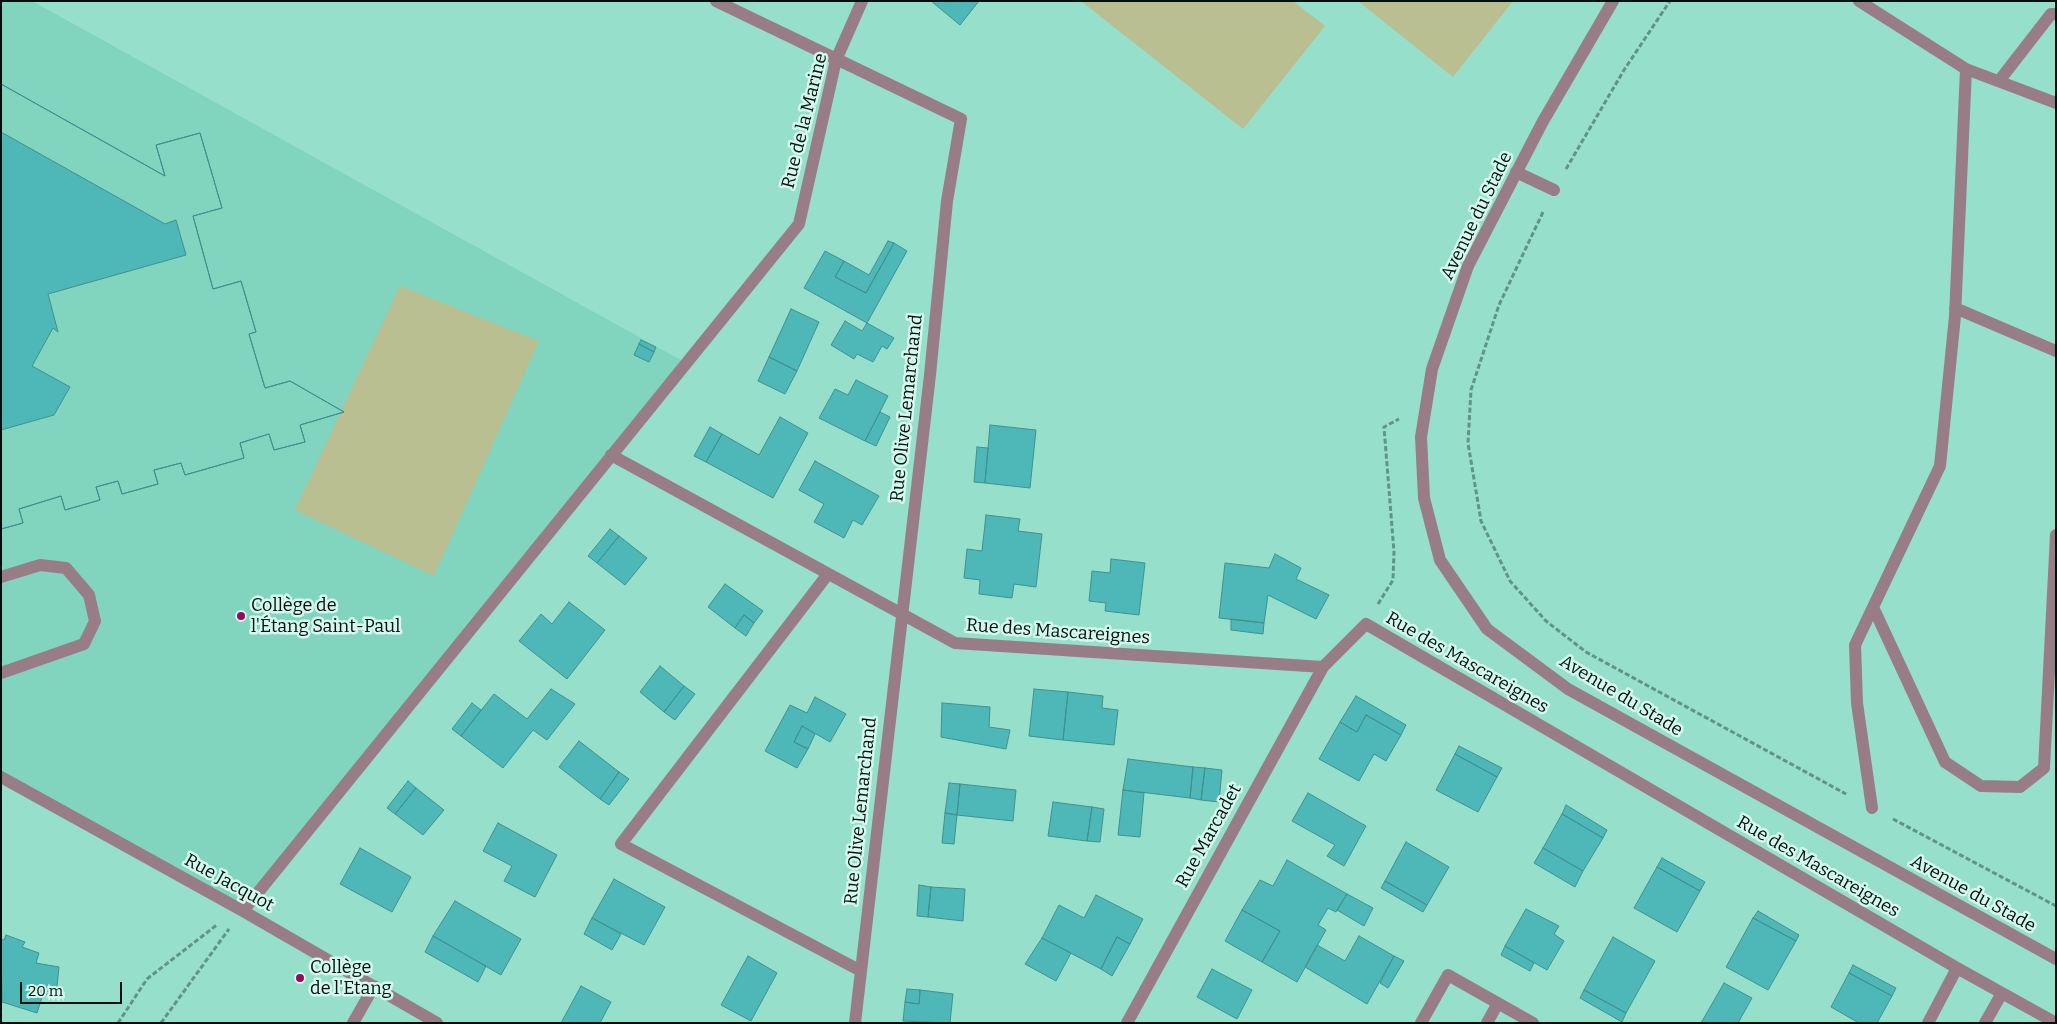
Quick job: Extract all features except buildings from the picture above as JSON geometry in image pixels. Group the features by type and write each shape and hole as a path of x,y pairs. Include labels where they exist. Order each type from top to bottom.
{"street":[{"name":"Rue Olive Lemarchand","path":"716,1 961,119 946,201 930,375 855,1023"},
{"name":"Rue de la Marine","path":"611,455 799,224 836,60 862,1"},
{"name":"Avenue du Stade","path":"1613,1 1542,123 1468,266 1432,369 1421,437 1424,498 1440,560 1487,628 1568,689 2056,959"},
{"path":"1859,1 1966,69 2056,103"},
{"path":"1999,81 2051,14 2056,14"},
{"path":"1872,808 1857,703 1855,646 1940,466 1955,308 1966,69"},
{"path":"1516,172 1554,190"},
{"path":"1955,308 2056,351"},
{"path":"243,910 611,455"},
{"name":"Rue des Mascareignes","path":"611,455 955,643 1324,667 1366,624 1957,968 2056,1023"},
{"path":"1874,607 1945,762 1981,786 2020,787 2044,768 2056,535"},
{"path":"1,577 40,565 66,568 89,595 94,621 84,644 1,673"},
{"path":"828,574 620,844 861,971"},
{"name":"Rue Marcadet","path":"1129,1022 1324,667"},
{"name":"Rue Jacquot","path":"1,777 243,910 437,1023"},
{"path":"1928,1023 1957,968"},
{"path":"1421,1023 1448,975 1533,1023"},
{"path":"353,1023 374,986"},
{"path":"1985,1023 2002,993"},
{"path":"1487,1023 1498,1003"}],"path":[{"name":"Avenue du Stade","path":"1670,1 1624,70 1554,190 1499,305 1471,390 1468,443 1481,521 1510,581 1546,621 1586,652 2056,906"},
{"path":"1366,624 1393,580 1394,552 1384,427 1426,405"},
{"path":"118,1023 147,979 209,928 243,910"},
{"path":"161,1023 243,910"}],"shaded area":[{"name":"Collège de l'Étang Saint-Paul","path":"1,1 32,1 686,363 243,911 1,777"},
{"path":"1081,1 1293,1 1325,26 1243,129"},
{"path":"1358,1 1513,1 1453,77"},
{"path":"400,286 539,341 434,576 295,510"}],"place":[{"name":"Collège de l'Étang Saint-Paul","path":"241,616"},
{"name":"Collège de l'Etang","path":"300,978"}]}
